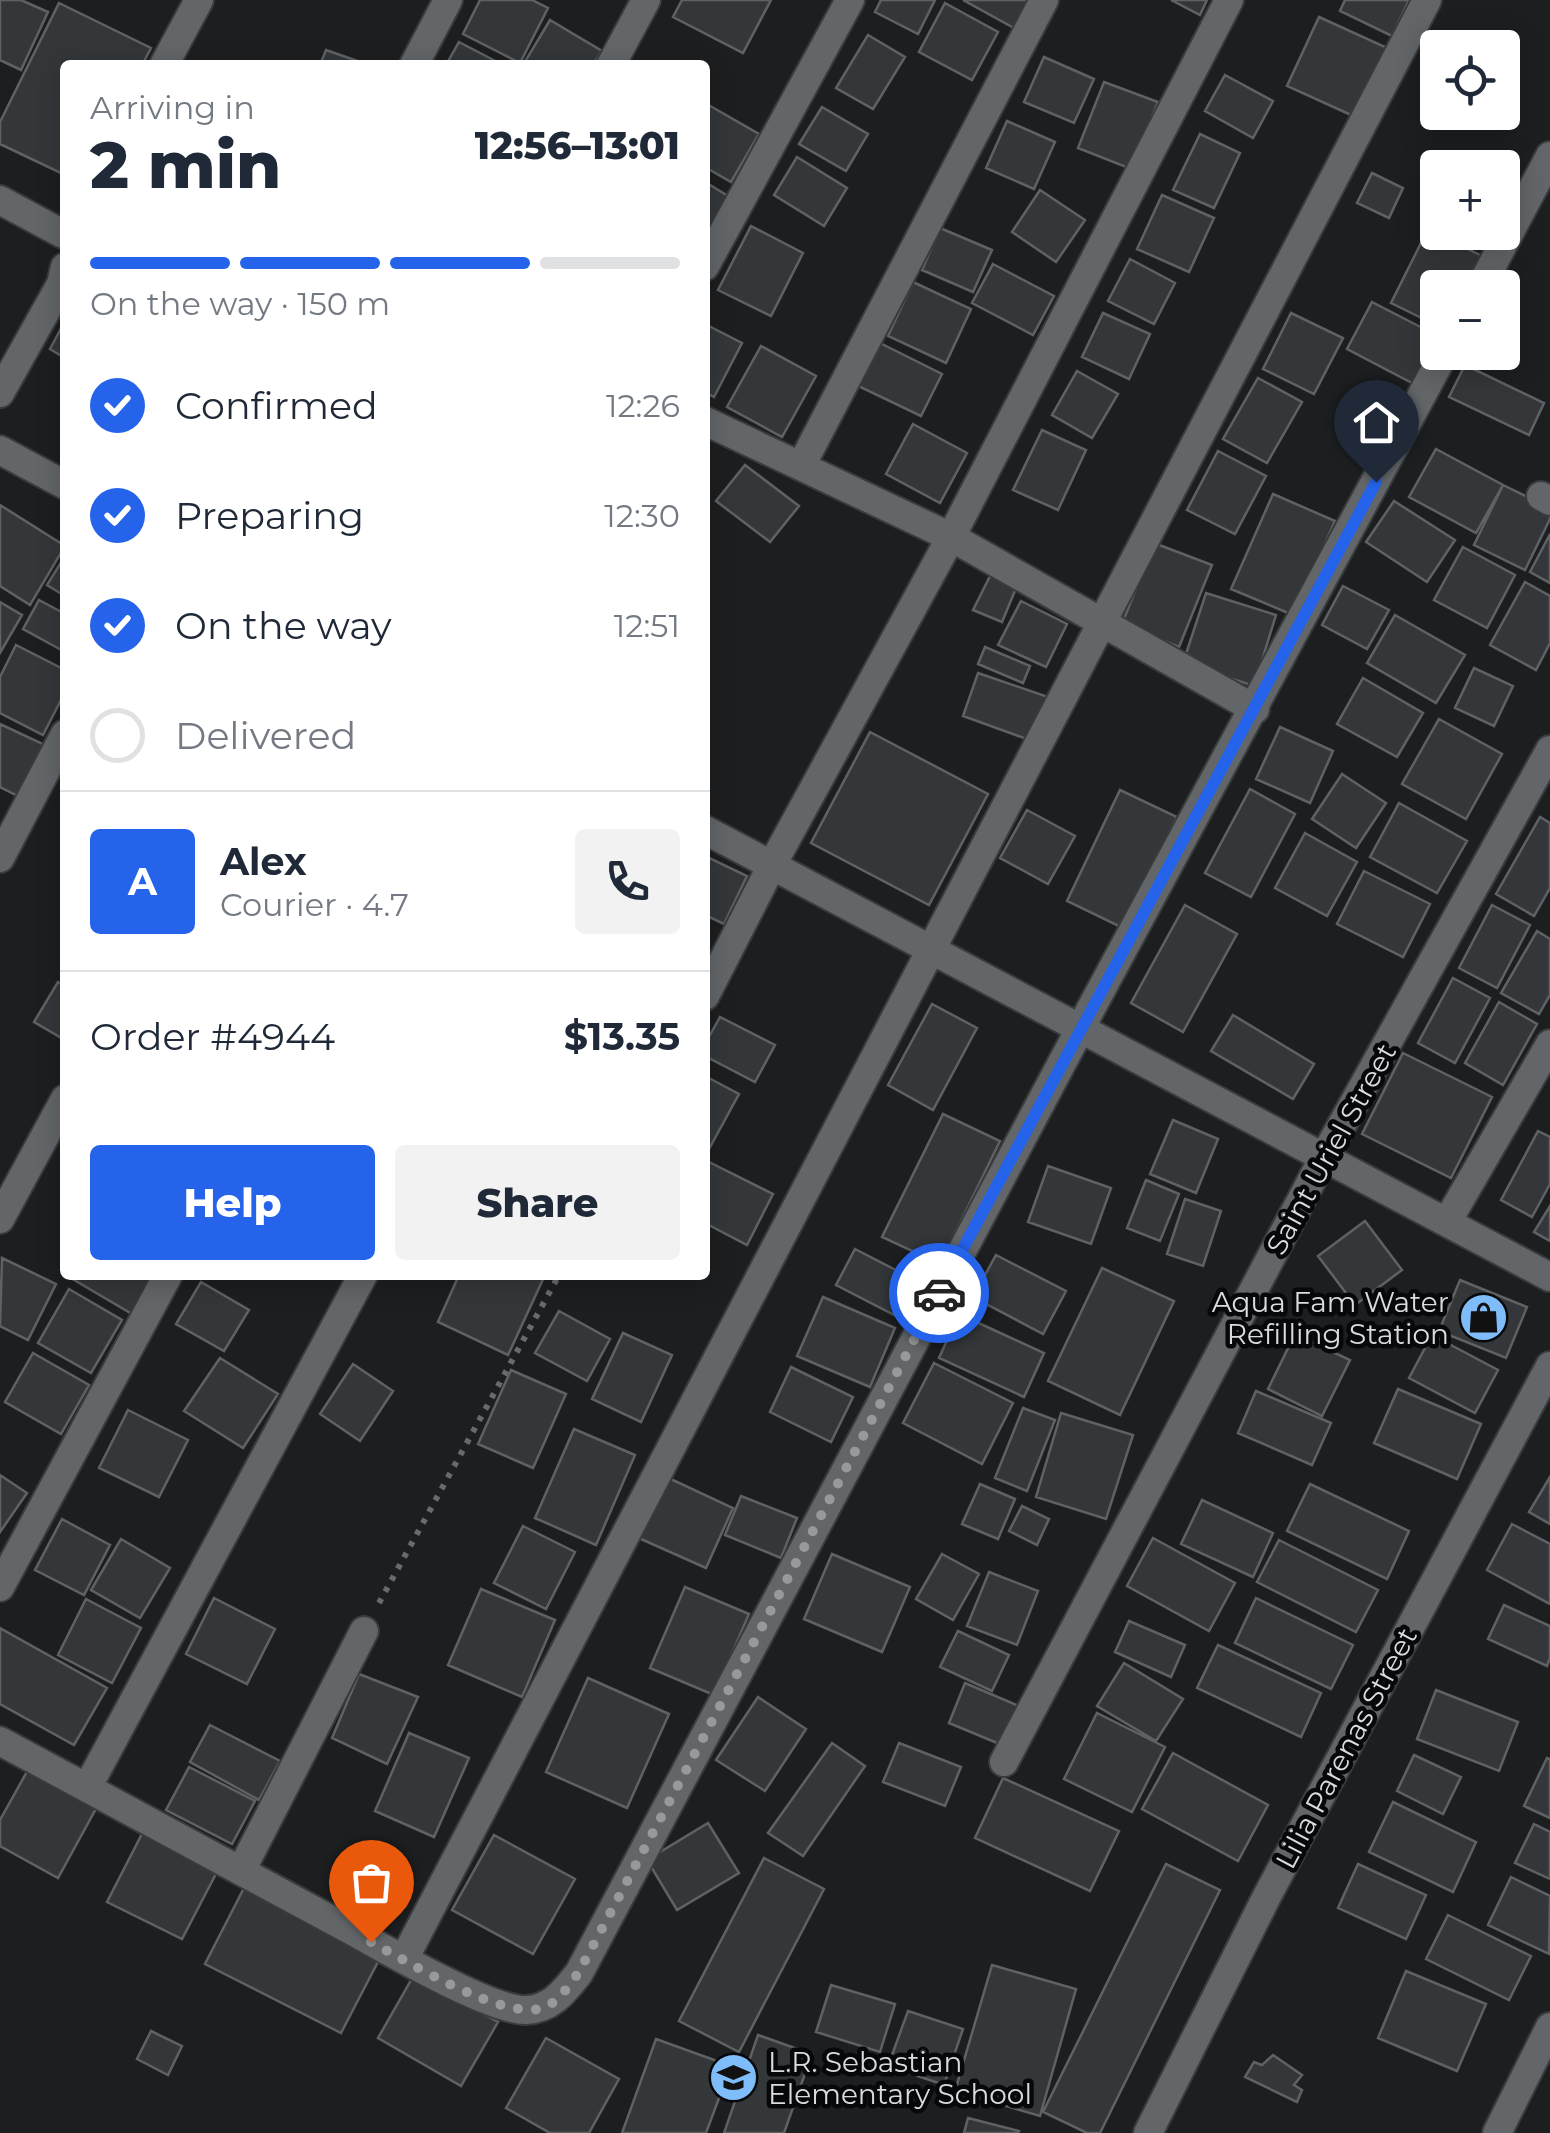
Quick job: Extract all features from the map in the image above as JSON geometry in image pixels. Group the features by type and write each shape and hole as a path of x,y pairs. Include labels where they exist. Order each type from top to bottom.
{"street":[{"path":"167,60 199,0"},
{"path":"417,60 448,0"},
{"path":"613,60 646,0"},
{"path":"710,257 850,0"},
{"path":"802,466 1044,0"},
{"path":"710,986 950,537 1229,0"},
{"path":"404,1959 1428,0"},
{"path":"1490,270 1550,156"},
{"path":"0,200 60,234"},
{"path":"0,393 60,286"},
{"path":"0,1741 404,1959 494,2003 522,2010 546,2007 565,1991 579,1972 1435,370"},
{"path":"710,423 950,537 1255,710"},
{"path":"0,450 60,482"},
{"path":"0,858 60,744"},
{"name":"Saint Uriel Street","path":"1004,1762 1324,1158 1550,750"},
{"path":"710,833 1550,1277"},
{"path":"1446,1222 1550,1044"},
{"path":"0,1219 60,1108"},
{"path":"0,1587 165,1280"},
{"path":"87,1788 360,1280"},
{"name":"Lilia Parenas Street","path":"1148,2133 1266,1898 1550,1366"},
{"path":"241,1871 364,1630"},
{"path":"1497,2133 1550,2027"}],"path":[{"path":"364,1630 556,1280"}],"building":[{"path":"0,0 21,0 48,12 21,70 0,60"},
{"path":"480,0 532,0 548,8 522,60 514,60 463,34"},
{"path":"682,0 771,0 743,53 673,17"},
{"path":"881,0 935,0 918,34 875,12"},
{"path":"963,0 1029,0 1014,28"},
{"path":"1171,0 1207,0 1200,15"},
{"path":"1345,0 1409,0 1392,36 1340,11"},
{"path":"59,3 151,48 145,60 60,60 60,173 0,144 0,122"},
{"path":"945,3 998,32 972,80 919,52"},
{"path":"1319,17 1394,51 1362,120 1287,86"},
{"path":"550,20 602,51 596,60 526,60"},
{"path":"868,35 905,57 873,109 836,88"},
{"path":"459,42 493,60 449,60"},
{"path":"326,50 355,60 322,60"},
{"path":"1044,57 1094,79 1074,123 1024,102"},
{"path":"1225,75 1273,101 1253,138 1205,111"},
{"path":"1104,82 1158,102 1131,169 1078,148"},
{"path":"710,106 759,134 731,182 710,170"},
{"path":"822,107 868,134 846,171 799,144"},
{"path":"1007,121 1055,142 1034,189 986,168"},
{"path":"1200,134 1240,153 1214,208 1173,190"},
{"path":"797,157 847,188 824,226 774,195"},
{"path":"1372,173 1403,188 1389,218 1357,203"},
{"path":"710,185 733,199 710,232"},
{"path":"1040,190 1085,220 1056,262 1012,232"},
{"path":"1162,195 1214,218 1189,272 1137,249"},
{"path":"751,226 803,253 771,316 718,290"},
{"path":"940,228 992,250 973,292 922,270"},
{"path":"1420,245 1420,250 1470,250 1482,256 1475,270 1420,270 1420,317 1391,303"},
{"path":"1130,259 1175,283 1154,324 1108,301"},
{"path":"993,264 1054,296 1033,335 972,303"},
{"path":"913,282 971,309 946,363 888,336"},
{"path":"1372,302 1420,327 1421,370 1414,384 1347,349"},
{"path":"1103,313 1150,334 1129,379 1082,357"},
{"path":"1291,313 1343,338 1314,394 1263,369"},
{"path":"710,327 742,343 714,397 710,395"},
{"path":"60,330 60,355 50,349"},
{"path":"878,342 942,374 921,416 856,385"},
{"path":"761,346 816,376 782,437 727,407"},
{"path":"1462,370 1475,370 1544,403 1529,435 1449,397"},
{"path":"1077,371 1118,394 1092,438 1052,415"},
{"path":"1258,378 1302,402 1267,463 1223,439"},
{"path":"913,424 967,453 940,503 886,474"},
{"path":"1042,430 1086,450 1058,510 1013,490"},
{"path":"1436,449 1503,485 1476,533 1409,497"},
{"path":"1218,451 1266,476 1235,534 1187,510"},
{"path":"745,465 799,506 770,542 716,501"},
{"path":"1503,485 1550,508 1550,519 1525,570 1474,545"},
{"path":"1273,494 1335,521 1293,615 1231,589"},
{"path":"1394,501 1455,540 1427,582 1366,542"},
{"path":"0,505 60,543 60,554 30,605 0,586"},
{"path":"1550,534 1550,583 1530,572"},
{"path":"1154,543 1212,565 1179,647 1122,624"},
{"path":"1463,547 1515,575 1487,628 1434,600"},
{"path":"60,564 60,593 47,585"},
{"path":"993,570 1019,581 1002,622 973,610"},
{"path":"1525,582 1550,596 1550,643 1536,670 1490,645"},
{"path":"1343,586 1389,610 1367,649 1322,625"},
{"path":"1206,593 1276,615 1254,686 1183,663"},
{"path":"39,600 60,611 60,649 23,629"},
{"path":"1021,601 1067,624 1046,667 998,645"},
{"path":"0,602 22,615 0,653"},
{"path":"1395,615 1465,655 1436,703 1367,663"},
{"path":"16,645 60,667 60,702 43,735 0,713 0,677"},
{"path":"985,647 1030,666 1023,683 978,664"},
{"path":"1474,668 1513,686 1494,726 1455,708"},
{"path":"978,673 1048,697 1032,741 963,716"},
{"path":"1363,678 1423,713 1397,757 1337,724"},
{"path":"1439,719 1502,754 1466,819 1402,784"},
{"path":"0,724 45,745 20,797 0,787"},
{"path":"1280,727 1333,751 1310,803 1256,779"},
{"path":"870,732 988,794 929,905 811,843"},
{"path":"1342,774 1386,803 1356,848 1312,819"},
{"path":"1250,789 1295,814 1251,897 1205,873"},
{"path":"1120,790 1177,817 1123,928 1067,901"},
{"path":"1399,803 1467,841 1437,893 1370,857"},
{"path":"1027,810 1075,836 1048,884 1000,858"},
{"path":"1540,817 1550,823 1550,888 1534,916 1496,894"},
{"path":"1305,833 1357,862 1327,916 1275,888"},
{"path":"710,858 747,876 724,924 710,917"},
{"path":"1364,871 1430,904 1403,957 1337,924"},
{"path":"1185,905 1237,934 1183,1032 1131,1003"},
{"path":"1492,905 1530,925 1497,988 1459,968"},
{"path":"1537,931 1550,939 1550,995 1539,1014 1501,993"},
{"path":"1453,978 1490,998 1455,1063 1418,1043"},
{"path":"58,982 60,983 60,1037 34,1022"},
{"path":"1499,1002 1537,1024 1503,1085 1465,1063"},
{"path":"932,1004 977,1028 933,1110 888,1085"},
{"path":"1233,1015 1314,1064 1293,1099 1211,1051"},
{"path":"720,1017 775,1045 755,1082 710,1059 710,1035"},
{"path":"1403,1053 1492,1097 1451,1178 1362,1134"},
{"path":"710,1079 739,1094 710,1147"},
{"path":"943,1114 1000,1141 940,1264 882,1237"},
{"path":"1173,1120 1218,1139 1196,1193 1150,1174"},
{"path":"1538,1131 1550,1137 1550,1184 1532,1217 1501,1200"},
{"path":"710,1162 773,1194 747,1245 710,1226"},
{"path":"1048,1166 1111,1188 1091,1244 1028,1222"},
{"path":"1146,1180 1179,1194 1160,1241 1127,1228"},
{"path":"1185,1199 1221,1211 1203,1266 1167,1254"},
{"path":"1550,1206 1550,1241 1534,1232"},
{"path":"1365,1221 1402,1270 1355,1305 1318,1256"},
{"path":"855,1249 923,1284 904,1320 836,1285"},
{"path":"996,1255 1066,1291 1043,1334 973,1297"},
{"path":"2,1258 56,1284 28,1340 0,1326"},
{"path":"1102,1268 1174,1301 1120,1415 1048,1381"},
{"path":"74,1280 151,1280 132,1314"},
{"path":"457,1280 543,1280 508,1355 438,1322"},
{"path":"1460,1280 1527,1307 1506,1358 1439,1331"},
{"path":"201,1282 249,1310 224,1351 176,1324"},
{"path":"69,1289 122,1320 91,1373 38,1343"},
{"path":"823,1297 895,1328 870,1387 797,1356"},
{"path":"559,1311 610,1339 587,1381 535,1353"},
{"path":"959,1314 1044,1353 1024,1397 939,1358"},
{"path":"623,1333 672,1355 641,1422 592,1399"},
{"path":"1295,1334 1350,1360 1322,1416 1268,1389"},
{"path":"1432,1335 1498,1370 1475,1413 1409,1378"},
{"path":"33,1353 89,1385 61,1434 5,1402"},
{"path":"220,1358 278,1394 243,1448 184,1411"},
{"path":"934,1363 1013,1403 982,1464 903,1423"},
{"path":"353,1364 393,1391 360,1441 320,1414"},
{"path":"791,1367 853,1397 831,1442 770,1412"},
{"path":"511,1370 566,1394 533,1468 478,1444"},
{"path":"1398,1389 1481,1424 1457,1479 1374,1443"},
{"path":"1256,1391 1331,1423 1312,1465 1238,1433"},
{"path":"1023,1408 1055,1420 1027,1491 995,1478"},
{"path":"128,1410 188,1440 159,1497 99,1468"},
{"path":"1061,1413 1133,1435 1106,1519 1036,1497"},
{"path":"574,1429 635,1455 596,1545 535,1518"},
{"path":"660,1474 733,1508 706,1568 632,1535"},
{"path":"0,1475 27,1493 0,1532"},
{"path":"1550,1477 1550,1524 1529,1512"},
{"path":"980,1484 1015,1499 998,1539 962,1524"},
{"path":"1310,1484 1409,1531 1387,1579 1287,1531"},
{"path":"741,1496 797,1518 781,1558 725,1535"},
{"path":"1202,1500 1273,1533 1253,1577 1181,1544"},
{"path":"1022,1506 1049,1519 1037,1545 1009,1531"},
{"path":"62,1519 110,1545 84,1595 35,1570"},
{"path":"1512,1524 1550,1544 1550,1604 1487,1570"},
{"path":"523,1526 575,1552 546,1609 494,1583"},
{"path":"1153,1538 1235,1583 1209,1631 1127,1586"},
{"path":"121,1539 170,1568 140,1618 91,1590"},
{"path":"1279,1540 1378,1590 1356,1632 1257,1582"},
{"path":"832,1554 910,1587 882,1652 804,1619"},
{"path":"942,1554 979,1574 953,1620 916,1599"},
{"path":"989,1572 1038,1591 1017,1645 967,1626"},
{"path":"685,1587 749,1614 714,1695 650,1668"},
{"path":"481,1589 555,1620 522,1697 448,1665"},
{"path":"214,1598 275,1629 247,1684 186,1654"},
{"path":"1256,1598 1353,1645 1331,1689 1235,1643"},
{"path":"86,1599 141,1628 112,1683 58,1655"},
{"path":"1504,1605 1550,1626 1547,1666 1488,1639"},
{"path":"1129,1621 1185,1645 1171,1677 1115,1652"},
{"path":"0,1628 107,1688 74,1745 0,1704"},
{"path":"958,1631 1009,1655 992,1691 940,1667"},
{"path":"1218,1645 1321,1693 1301,1737 1197,1688"},
{"path":"1124,1663 1183,1699 1156,1741 1097,1706"},
{"path":"359,1674 418,1697 387,1764 332,1738"},
{"path":"588,1678 669,1714 627,1808 546,1772"},
{"path":"965,1683 1019,1706 1002,1745 949,1723"},
{"path":"1436,1690 1518,1722 1499,1771 1417,1739"},
{"path":"758,1697 806,1729 765,1791 716,1760"},
{"path":"1097,1713 1165,1747 1132,1812 1064,1779"},
{"path":"210,1725 280,1761 259,1800 190,1762"},
{"path":"409,1733 469,1758 434,1837 375,1811"},
{"path":"832,1743 865,1766 803,1856 768,1833"},
{"path":"899,1743 961,1767 945,1806 883,1782"},
{"path":"1173,1753 1268,1805 1238,1861 1142,1809"},
{"path":"1414,1755 1461,1777 1443,1814 1397,1791"},
{"path":"1547,1758 1550,1759 1550,1818 1524,1806"},
{"path":"189,1767 255,1801 232,1844 166,1810"},
{"path":"29,1768 98,1805 58,1878 0,1846 0,1820"},
{"path":"1003,1778 1119,1831 1090,1891 975,1838"},
{"path":"1393,1802 1476,1842 1453,1892 1369,1852"},
{"path":"708,1823 739,1873 677,1910 647,1860"},
{"path":"1534,1824 1550,1832 1550,1879 1515,1863"},
{"path":"145,1828 220,1866 182,1939 107,1902"},
{"path":"494,1835 575,1879 533,1954 452,1910"},
{"path":"764,1858 824,1889 739,2052 679,2021"},
{"path":"1166,1864 1220,1890 1100,2133 1087,2133 1043,2112"},
{"path":"1358,1864 1426,1895 1406,1939 1338,1908"},
{"path":"1511,1877 1550,1896 1549,1954 1488,1925"},
{"path":"245,1886 382,1954 341,2033 205,1964"},
{"path":"1448,1915 1531,1956 1509,2000 1426,1959"},
{"path":"992,1965 1076,1989 1040,2116 955,2091"},
{"path":"1406,1971 1486,2004 1457,2071 1378,2038"},
{"path":"414,1975 498,2022 461,2086 378,2038"},
{"path":"831,1985 895,2004 880,2052 816,2032"},
{"path":"908,2011 963,2029 944,2085 888,2066"},
{"path":"151,2031 182,2046 168,2075 137,2059"},
{"path":"758,2035 812,2054 784,2133 724,2133"},
{"path":"546,2038 619,2079 589,2133 550,2133 506,2108"},
{"path":"656,2039 731,2066 706,2133 622,2133"},
{"path":"1273,2055 1302,2075 1294,2085 1302,2090 1297,2102 1245,2077 1254,2062 1262,2065"},
{"path":"968,2118 1019,2131 964,2133"}],"way so far":[{"path":"371,1942 494,2003 522,2010 546,2007 565,1991 579,1972 939,1293"}],"place":[{"name":"Aqua Fam Water Refilling Station","path":"1484,1318"},
{"name":"L.R. Sebastian Elementary School","path":"733,2078"}],"route":[{"path":"939,1293 1376,482"}]}
